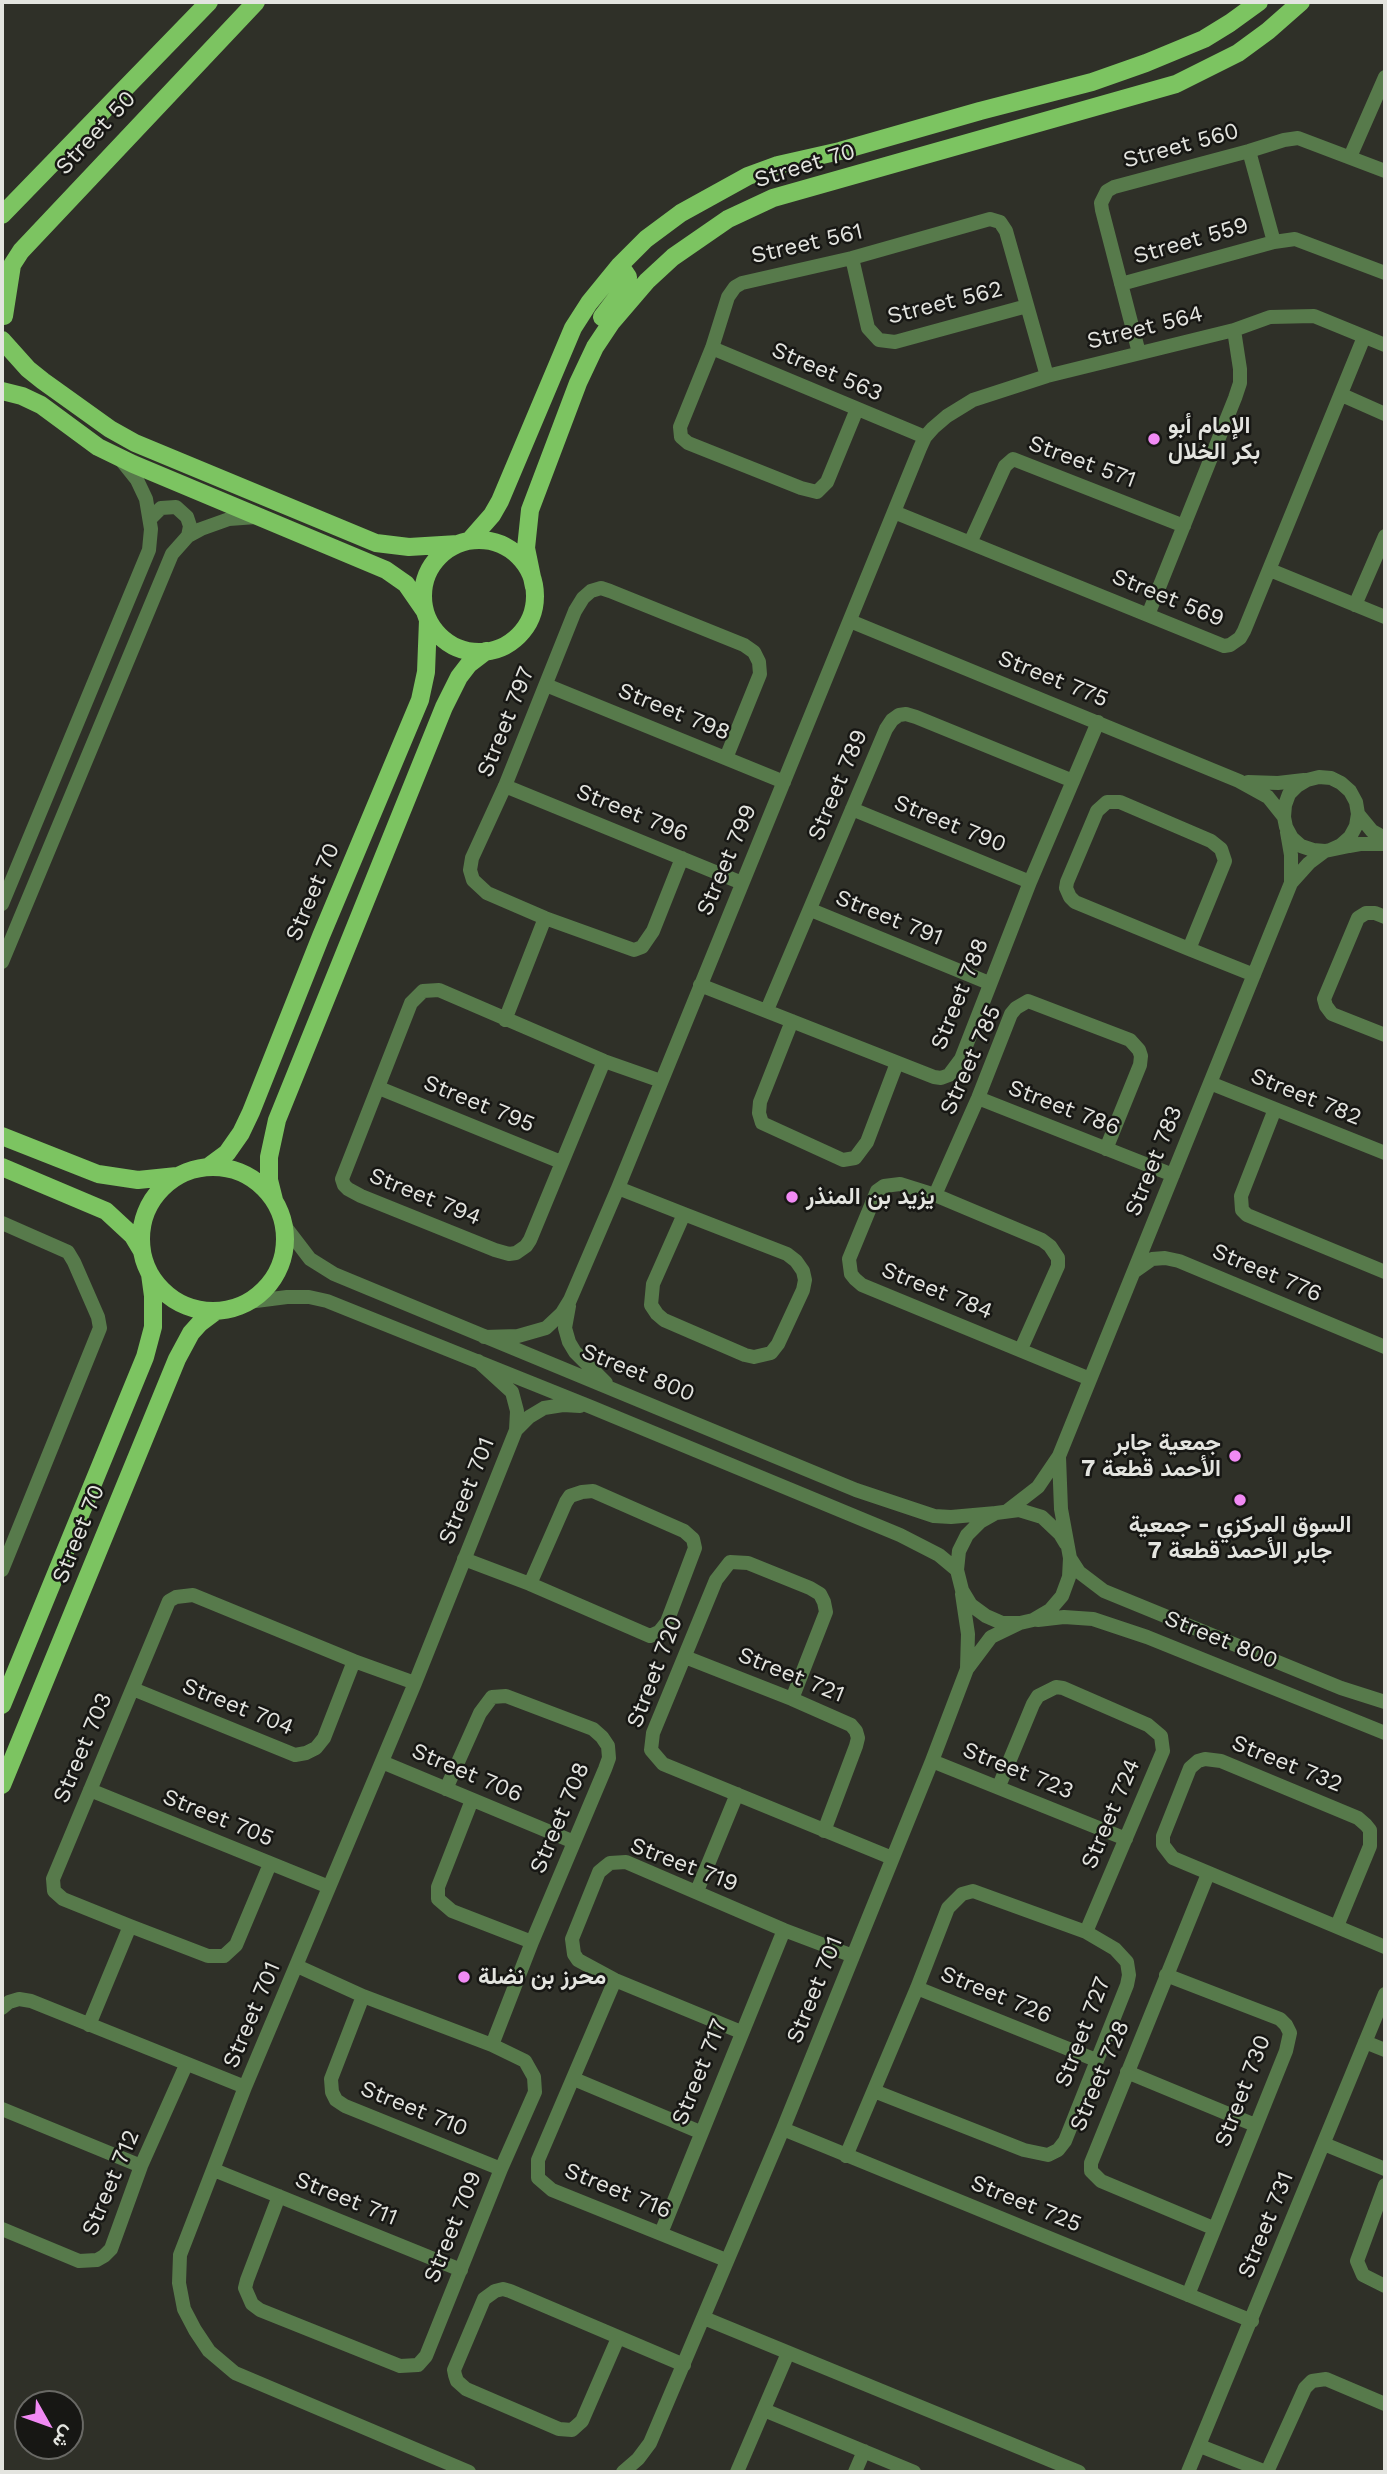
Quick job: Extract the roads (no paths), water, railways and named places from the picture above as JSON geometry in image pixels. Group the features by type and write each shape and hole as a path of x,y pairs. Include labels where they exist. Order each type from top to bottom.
{"main road":[{"name":"Street 50","path":"2,215 209,2"},
{"name":"Street 50","path":"3,322 12,265 21,251 257,2"},
{"name":"Street 70","path":"464,542 492,515 500,500 573,328 589,303 620,265 646,239 681,213 748,176 778,165 840,151 1092,82 1204,38 1259,2"},
{"name":"Street 70","path":"534,587 526,548 530,510 595,347 611,323 647,281 673,257 728,219 773,198 1176,84 1238,53 1268,32 1301,2"},
{"path":"595,347 596,329 628,281 627,274 620,265"},
{"path":"2,291 3,322"},
{"path":"2,340 22,363 43,381 110,429 135,443 376,543 409,547 483,540 507,547 525,564 534,587 534,600 527,624 510,642 486,651 469,664 444,706 277,1120 268,1157 269,1180 284,1225 284,1255 279,1269 266,1288 248,1302 233,1308 216,1311 182,1305 164,1292 150,1274 133,1236 106,1211 2,1168"},
{"path":"2,391 41,405 118,457 386,570 406,584 435,632 446,641 458,648 486,651"},
{"path":"426,615 423,594 429,571 444,552 464,542"},
{"name":"Street 70","path":"208,1167 227,1153 242,1133 420,700 426,672 426,615"},
{"path":"3,1136 98,1174 115,1178 138,1180 180,1175 208,1167 223,1168 245,1175 264,1188 274,1200"},
{"path":"142,1251 142,1229 149,1207 162,1189 180,1175"},
{"name":"Street 70","path":"2,1704 8,1679 145,1357 153,1327 150,1274"},
{"name":"Street 70","path":"2,1785 177,1359 191,1333 216,1311"}],"street":[{"path":"1350,157 1385,77"},
{"name":"Street 560","path":"1139,353 1101,203 1108,191 1114,187 1298,138 1385,172"},
{"name":"Street 559","path":"1250,152 1274,242"},
{"name":"Street 561","path":"857,409 827,482 817,492 688,443 681,437 680,427 712,348 728,297 735,287 742,283 852,258 990,219 1000,222 1006,231 1047,376"},
{"name":"Street 559","path":"1121,284 1274,242 1295,239 1385,273"},
{"name":"Street 562","path":"852,258 869,328 879,341 895,342 1027,306"},
{"name":"Street 564","path":"925,437 962,406 1047,376 1234,330 1270,317 1314,316 1385,345"},
{"path":"1148,615 1240,383 1234,330"},
{"name":"Street 569","path":"894,513 1224,646 1230,645 1240,638 1244,631 1364,337"},
{"name":"Street 563","path":"712,348 925,437"},
{"path":"1342,396 1385,414"},
{"name":"Street 799","path":"484,1337 518,1336 546,1328 562,1313 570,1300 925,437"},
{"path":"2,904 149,550 150,519 146,499 137,481 118,457"},
{"name":"Street 571","path":"970,542 1005,466 1013,459 1184,526"},
{"path":"150,519 161,508 176,507 187,517 190,526 188,536"},
{"path":"2,962 168,562 188,536 214,523 257,517"},
{"path":"1355,605 1385,536"},
{"path":"1270,570 1385,617"},
{"name":"Street 797","path":"682,858 653,931 642,947 634,950 545,918 486,893 473,880 470,870 472,859 505,786 575,611 591,591 601,588 610,591 744,645 754,652 759,662 760,674 726,758"},
{"name":"Street 775","path":"849,621 1239,781 1268,797 1285,822"},
{"name":"Street 798","path":"546,685 784,782"},
{"name":"Street 789","path":"767,1010 892,720 906,714 1073,781"},
{"name":"Street 788","path":"700,985 934,1077 948,1075 961,1059 1030,882 1098,722"},
{"path":"1328,850 1341,845 1356,826 1356,802 1350,791 1331,778 1307,779 1289,794 1285,805 1285,822 1292,838 1301,846 1313,850 1328,850 1370,843 1385,844"},
{"name":"Street 775","path":"1239,781 1278,783 1307,779"},
{"name":"Street 796","path":"505,786 742,883"},
{"path":"1189,948 1225,861 1221,849 1211,841 1120,802 1107,802 1097,811 1068,881 1066,888 1070,897 1075,902 1254,975"},
{"name":"Street 790","path":"852,809 1030,882"},
{"path":"1358,814 1372,831 1385,838"},
{"name":"Street 783","path":"1285,822 1291,855 1291,883"},
{"name":"Street 783","path":"1001,1512 1038,1486 1059,1456 1291,883 1309,863 1328,850"},
{"name":"Street 791","path":"811,910 989,983"},
{"path":"1385,917 1366,913 1359,918 1324,999 1332,1013 1385,1035"},
{"path":"505,1020 545,918"},
{"name":"Street 794","path":"604,1061 526,1247 509,1254 361,1196 348,1189 342,1179 411,1003 423,991 439,989 505,1020 604,1061 661,1081"},
{"name":"Street 785","path":"935,1195 1011,1014 1028,1002 1135,1044 1141,1056 1140,1065 1106,1149"},
{"path":"792,1021 760,1102 762,1123 843,1160 855,1158 867,1142 897,1063"},
{"name":"Street 782","path":"1210,1083 1385,1153"},
{"name":"Street 795","path":"379,1088 561,1162"},
{"name":"Street 786","path":"978,1098 1173,1175"},
{"path":"1275,1108 1241,1196 1242,1210 1254,1218 1385,1272"},
{"name":"Street 784","path":"1021,1349 1058,1266 1055,1252 1042,1240 935,1195 895,1183 877,1191 849,1259 851,1274 862,1285 1090,1379"},
{"path":"618,1188 787,1254 796,1261 803,1271 803,1290 778,1344 771,1353 754,1357 745,1355 664,1320 651,1305 653,1284 684,1214"},
{"path":"2,1223 68,1252 84,1284 100,1328 2,1570"},
{"name":"Street 800","path":"284,1225 303,1252 327,1270 856,1490 906,1509 934,1516 1001,1512"},
{"name":"Street 776","path":"1133,1273 1152,1259 1179,1261 1385,1347"},
{"path":"248,1302 287,1297 309,1297 327,1301 900,1535 939,1555 957,1570"},
{"name":"Street 799","path":"570,1300 565,1328 569,1342 588,1366 612,1388"},
{"name":"Street 701","path":"470,2472 235,2373 209,2351 184,2309 179,2283 180,2255 246,2087 415,1683 516,1430 517,1411 512,1392 478,1361"},
{"name":"Street 701","path":"516,1430 529,1417 544,1408 563,1405 591,1407"},
{"name":"Street 783","path":"1059,1456 1060,1509 1068,1551"},
{"path":"464,1559 530,1584 650,1636 659,1632 667,1622 695,1548 693,1539 684,1531 593,1491 582,1492 570,1496 566,1502 530,1584"},
{"path":"1019,1510 1042,1517 1060,1534 1068,1551 1069,1577 1062,1595 1050,1610 1027,1622 1002,1623 986,1616 971,1605 962,1590 957,1570 959,1551 967,1535 980,1522 1001,1512 1019,1510"},
{"name":"Street 800","path":"1068,1551 1079,1572 1104,1591 1341,1688 1385,1702"},
{"name":"Street 720","path":"792,1699 826,1612 824,1602 820,1594 810,1588 748,1563 730,1562 716,1580 653,1733 651,1750 663,1764 892,1858"},
{"name":"Street 701","path":"962,1590 968,1634 967,1669"},
{"name":"Street 703","path":"270,1864 236,1945 224,1956 208,1956 63,1899 54,1891 53,1879 170,1601 193,1595 415,1683"},
{"name":"Street 800","path":"1027,1622 1064,1617 1104,1622 1385,1733"},
{"name":"Street 701","path":"623,2472 638,2459 650,2443 684,2365 726,2259 783,2129 967,1669 990,1637 1027,1622"},
{"name":"Street 721","path":"685,1657 851,1725 858,1738 824,1831"},
{"name":"Street 704","path":"133,1689 295,1755 316,1748 324,1738 354,1661"},
{"name":"Street 724","path":"999,1786 1033,1704 1038,1696 1056,1688 1063,1688 1148,1725 1161,1736 1163,1751 1086,1932"},
{"name":"Street 708","path":"446,1789 480,1713 492,1698 506,1696 593,1729 608,1746 610,1758 573,1842 492,2045"},
{"name":"Street 732","path":"1337,1926 1370,1846 1370,1830 1358,1818 1213,1759 1198,1761 1191,1768 1163,1836 1163,1845 1172,1858 1385,1947"},
{"name":"Street 723","path":"932,1761 1126,1839"},
{"name":"Street 706","path":"382,1762 573,1842"},
{"name":"Street 705","path":"90,1790 329,1886"},
{"path":"697,1891 737,1794"},
{"path":"472,1800 438,1887 438,1899 452,1911 532,1942"},
{"name":"Street 719","path":"741,2032 615,1980 578,1960 572,1947 572,1939 599,1872 610,1863 626,1862 784,1930 853,1956"},
{"name":"Street 728","path":"1208,1874 1092,2155 1091,2171 1101,2181 1213,2228"},
{"name":"Street 727","path":"846,2156 948,1908 961,1894 973,1891 1086,1932 1121,1955 1127,1962 1129,1975 1065,2141 1058,2150 1048,2155 1024,2150 874,2091"},
{"path":"89,2025 130,1926"},
{"name":"Street 717","path":"661,2233 784,1930"},
{"name":"Street 709","path":"279,2196 245,2288 252,2304 260,2310 400,2366 408,2367 423,2361 501,2169 532,2101 534,2077 525,2061 492,2045 363,1996 297,1966"},
{"name":"Street 730","path":"1166,1975 1280,2020 1290,2033 1188,2295"},
{"name":"Street 716","path":"615,1980 538,2160 538,2178 552,2190 726,2259"},
{"name":"Street 726","path":"917,1988 1096,2060"},
{"name":"Street 731","path":"1188,2472 1385,1994"},
{"name":"Street 710","path":"363,1996 331,2079 336,2100 501,2169"},
{"path":"2,2008 19,1999 32,2001 246,2087"},
{"path":"1365,2042 1385,2050"},
{"name":"Street 712","path":"2,2229 79,2260 97,2260 111,2249 141,2166 186,2065"},
{"path":"1127,2072 1255,2125"},
{"path":"574,2079 700,2133"},
{"path":"2,2109 141,2166"},
{"name":"Street 725","path":"783,2129 1252,2321"},
{"path":"1324,2144 1385,2169"},
{"name":"Street 711","path":"214,2170 461,2270"},
{"path":"1385,2185 1357,2261 1363,2275 1385,2286"},
{"path":"618,2338 582,2421 572,2430 559,2429 466,2389 457,2381 455,2375 454,2370 484,2300 495,2291 510,2291 684,2365"},
{"path":"704,2318 1079,2472"},
{"path":"737,2472 788,2353"},
{"path":"1200,2446 1267,2472 1305,2388 1311,2381 1326,2379 1385,2404"},
{"path":"764,2410 914,2472"},
{"path":"855,2472 864,2451"}],"place":[{"name":"الإمام أبو بكر الخلال","path":"1154,439"},
{"name":"يزيد بن المنذر","path":"792,1197"},
{"name":"جمعية جابر الأحمد قطعة 7","path":"1235,1456"},
{"name":"السوق المركزي - جمعية جابر الأحمد قطعة 7","path":"1240,1500"},
{"name":"محرز بن نضلة","path":"464,1977"}]}
